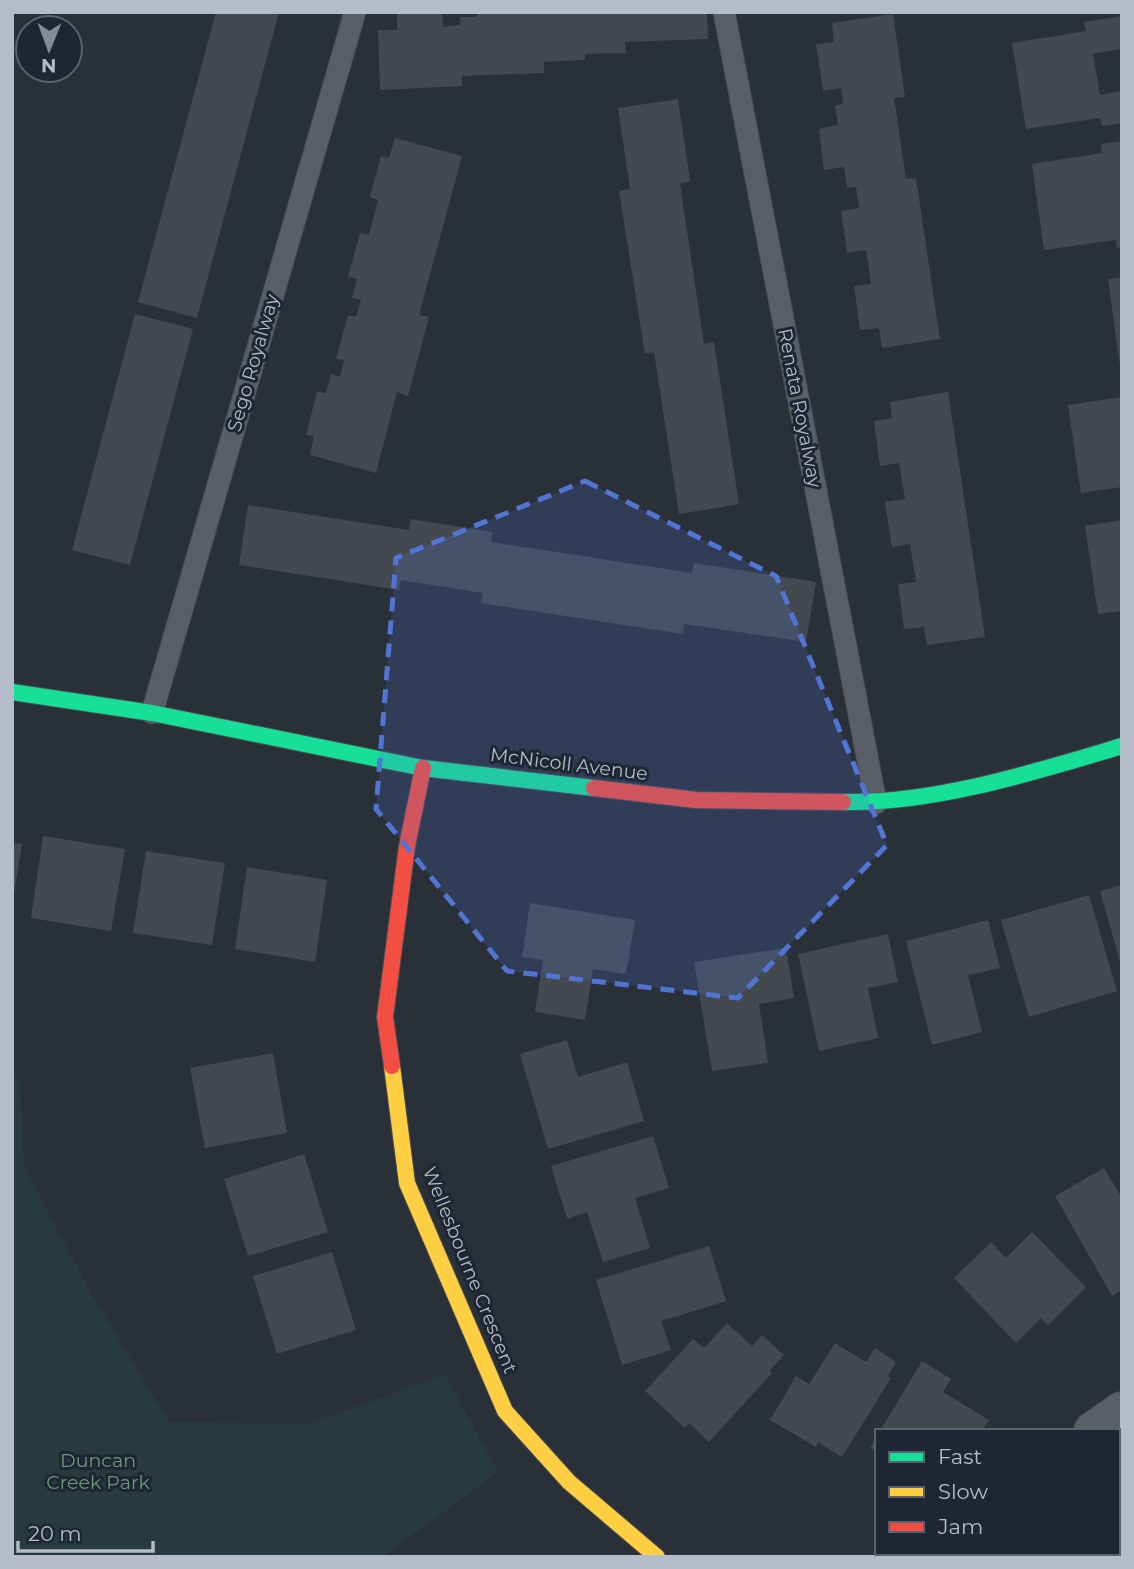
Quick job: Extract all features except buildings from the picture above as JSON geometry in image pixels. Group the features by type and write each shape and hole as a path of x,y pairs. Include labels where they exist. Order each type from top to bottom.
{"street":[{"name":"McNicoll Avenue","path":"12,692 152,713 423,768 696,800 876,803 1019,777 1122,746"},
{"name":"Wellesbourne Crescent","path":"423,768 407,846 385,1017 407,1183 505,1411 569,1482 657,1557"},
{"path":"1096,1429 1122,1412"}],"lane":[{"name":"Sego Royalway","path":"152,713 355,12"},
{"name":"Renata Royalway","path":"724,12 876,803"}],"highlighted area":[{"path":"585,481 776,576 887,845 738,998 507,971 376,809 396,558"}],"green space":[{"name":"Duncan Creek Park","path":"12,1077 20,1079 24,1166 92,1295 169,1422 309,1424 445,1374 498,1472 383,1557 12,1557"}],"traffic: fast":[{"path":"12,692 152,713 423,768 594,788"},
{"path":"843,802 913,798 948,792 1019,776 1122,746"}],"traffic: slow":[{"path":"392,1066 407,1183 505,1411 569,1482 657,1557"}],"traffic: jam":[{"path":"392,1066 385,1017 407,846 423,768"},
{"path":"594,788 696,800 843,802"}]}
